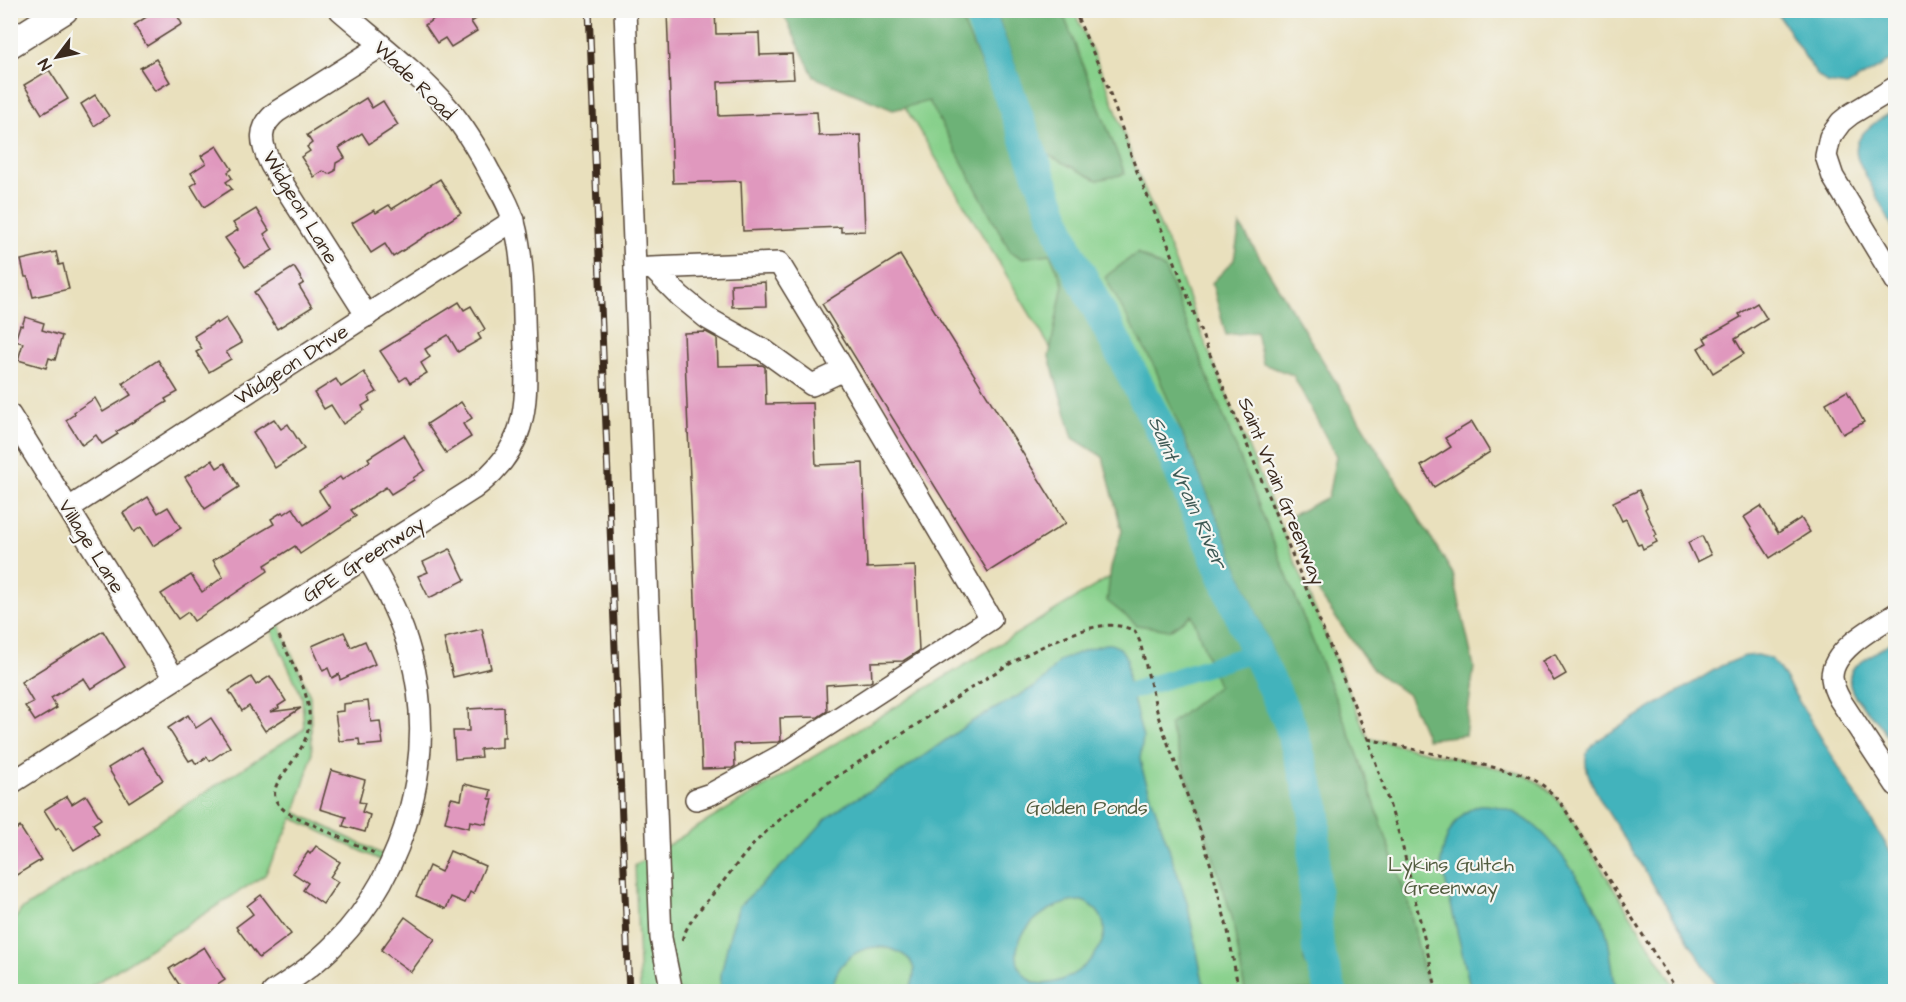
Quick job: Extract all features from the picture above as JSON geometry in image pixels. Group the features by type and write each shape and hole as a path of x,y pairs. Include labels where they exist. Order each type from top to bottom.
{"main road":[{"path":"10,44 64,10"}],"street":[{"name":"Wade Road","path":"340,10 432,91 453,115 484,161 514,220"},
{"path":"625,10 644,269 661,938 672,992"},
{"name":"Widgeon Lane","path":"367,316 272,165 265,152 262,133 267,121 278,111 381,46"},
{"path":"1896,87 1841,122 1830,138 1826,156 1836,182 1896,281"},
{"name":"Widgeon Drive","path":"69,508 514,220"},
{"name":"GPE Greenway","path":"10,784 484,481 502,462 520,430 525,410 526,373 521,265 514,220"},
{"path":"644,269 779,263 991,619 782,754 711,794 696,799"},
{"path":"644,269 707,318 765,351 812,385 844,370"},
{"name":"Village Lane","path":"10,415 174,678"},
{"path":"273,992 312,964 336,943 371,899 392,861 408,815 420,743 418,701 411,656 390,598 367,557"},
{"path":"1896,614 1864,634 1840,655 1833,669 1832,679 1840,700 1896,785"}],"path":[{"name":"Saint Vrain Greenway","path":"1074,10 1106,82 1134,163 1172,254 1204,340 1368,738 1401,840 1437,992"},
{"path":"270,618 300,681 306,697 309,718 306,738 275,788 275,801 290,814 392,861"},
{"path":"681,944 693,916 760,837 797,807 948,703 1018,660 1073,633 1098,626 1114,625 1128,627 1135,631 1144,653 1152,694 1210,863 1228,931 1239,992"},
{"path":"1368,738 1519,772 1537,780 1552,792 1563,806 1678,992"}],"green space":[{"path":"782,11 958,11 1064,255 1173,477 1280,725 1303,804 1301,871 1304,960 1319,991 1245,991 1232,917 1169,725 1218,686 1192,615 1170,630 1137,625 1107,601 1111,567 1122,531 1103,457 1073,438 1049,357 1063,284 1050,254 1021,258 1010,251 929,101 893,110 814,77"},
{"path":"847,11 1074,11 1106,82 1136,169 1172,254 1204,340 1368,738 1519,773 1544,786 1563,806 1678,991 640,991 635,865 1166,543 1161,531"},
{"path":"996,11 1062,11 1125,174 1097,180 1046,154"},
{"path":"1240,225 1453,574 1474,667 1465,735 1427,739 1408,695 1373,670 1321,597 1289,517 1328,497 1336,456 1293,375 1263,364 1256,332 1226,335 1212,283 1234,260"},
{"path":"1137,253 1165,269 1358,755 1408,902 1428,991 1341,991 1329,950 1327,812 1301,720 1155,368 1105,277"},
{"path":"275,615 310,696 312,756 295,812 392,859 390,865 293,818 265,875 84,991 11,992 11,925 21,910 304,729 302,697 267,620"}],"water":[{"path":"1776,11 1895,11 1895,58 1847,86 1827,83 1816,74"},
{"path":"1895,110 1895,232 1858,160 1856,151 1857,143 1866,130"},
{"path":"1895,639 1895,751 1881,726 1852,692 1850,675 1854,667"},
{"path":"1111,644 1120,648 1127,658 1128,679 1143,738 1140,759 1142,769 1187,902 1205,991 909,991 914,977 911,961 901,953 883,947 862,950 845,962 838,970 833,991 720,991 721,974 739,906 795,853 826,819 845,805 894,777 971,722 1034,687 1059,661 1085,650","holes":["1082,901 1097,911 1103,923 1104,936 1089,961 1064,979 1050,983 1037,983 1025,976 1020,969 1017,956 1024,932 1033,922 1057,906"]},
{"path":"1758,655 1771,659 1778,667 1895,859 1895,991 1720,991 1602,803 1589,776 1587,754 1601,738 1721,666 1745,656"},
{"path":"1479,805 1497,806 1529,821 1543,833 1567,862 1597,909 1603,923 1617,991 1471,991 1441,862 1448,835 1457,820"}],"building":[{"path":"157,10 174,10 182,24 147,46 134,25"},
{"path":"447,10 471,10 476,19 471,22 477,31 451,47 445,38 437,43 425,25"},
{"path":"667,10 715,10 716,34 759,33 760,55 792,54 794,79 718,82 719,116 817,112 819,136 861,135 865,231 841,232 841,227 743,231 741,181 673,183"},
{"path":"156,59 170,82 155,91 140,68"},
{"path":"49,70 68,99 42,114 24,85"},
{"path":"95,95 109,116 94,126 81,104"},
{"path":"366,98 372,108 383,101 398,125 369,144 362,133 339,148 345,158 336,163 335,171 329,174 323,171 314,177 301,157 310,151 307,147 312,143 307,135"},
{"path":"217,146 232,169 228,172 232,178 226,182 232,189 204,207 191,186 197,182 191,173 206,163 201,156"},
{"path":"440,179 461,213 393,257 385,244 371,253 352,223 374,210 376,213 389,205 392,209"},
{"path":"256,209 269,230 264,234 273,250 245,267 225,238 238,230 233,223"},
{"path":"56,252 59,265 63,264 69,289 33,297 21,260"},
{"path":"900,255 1066,523 988,572 822,304"},
{"path":"294,267 304,283 299,286 312,307 277,329 254,292"},
{"path":"765,282 766,306 732,307 731,284"},
{"path":"459,302 464,310 471,306 485,329 478,334 481,339 458,352 448,335 425,349 430,357 421,363 427,373 410,383 406,377 400,381 380,351"},
{"path":"1757,303 1767,319 1735,339 1744,354 1713,373 1698,348 1707,343 1704,338 1741,317 1739,314"},
{"path":"25,317 44,323 42,330 62,336 55,360 49,358 46,368 18,360 23,343 15,341"},
{"path":"226,318 242,343 226,352 231,359 209,372 196,352 202,349 194,336"},
{"path":"706,332 717,338 718,366 762,365 765,367 766,404 813,403 816,465 863,463 867,568 915,566 919,651 903,661 871,662 872,681 870,682 826,685 827,711 818,717 780,718 781,741 734,744 735,766 702,769 684,333"},
{"path":"158,360 178,392 165,399 167,402 116,432 118,434 102,444 96,435 82,445 66,420 95,398 103,412 131,395 123,383"},
{"path":"364,372 377,392 368,397 370,401 362,406 364,410 343,424 331,405 324,409 314,393 336,379 341,387"},
{"path":"1847,391 1864,422 1843,434 1826,403"},
{"path":"461,402 472,418 463,424 471,437 446,453 427,424"},
{"path":"274,419 281,429 288,424 304,449 275,468 253,432"},
{"path":"1472,422 1490,452 1434,487 1421,466 1451,447 1445,438"},
{"path":"404,435 425,470 413,478 414,480 391,494 386,487 351,510 356,516 300,554 295,546 265,565 268,571 194,621 188,612 178,619 161,594 191,575 202,592 223,577 213,560 274,524 271,519 282,512 284,514 293,508 304,525 330,508 319,491 340,477 342,480 370,461 368,458"},
{"path":"212,460 217,468 225,463 239,487 205,509 185,477"},
{"path":"1639,490 1657,535 1654,536 1657,542 1643,549 1641,544 1638,545 1626,519 1622,521 1613,502"},
{"path":"148,497 158,513 168,507 181,528 153,546 141,527 134,532 123,513"},
{"path":"1761,506 1778,533 1801,518 1810,532 1770,558 1744,517"},
{"path":"1702,536 1711,555 1697,562 1688,543"},
{"path":"450,549 465,580 429,598 418,576 428,572 423,562"},
{"path":"482,629 491,668 453,677 444,638"},
{"path":"103,631 125,667 91,689 84,678 51,698 57,708 35,721 25,706 33,702 21,682"},
{"path":"344,632 351,647 365,641 375,664 340,680 339,674 332,678 328,668 323,671 312,646"},
{"path":"1555,654 1566,674 1554,681 1542,661"},
{"path":"270,676 286,701 278,706 279,708 270,712 301,708 265,731 249,706 242,711 229,691 251,677 256,685"},
{"path":"368,701 371,722 380,721 383,744 360,746 359,739 339,741 335,712 343,711 343,704"},
{"path":"504,707 505,737 502,737 502,747 480,749 481,757 455,759 453,731 469,731 468,709"},
{"path":"188,715 196,728 211,718 230,747 210,761 207,757 196,764 193,759 189,761 168,728"},
{"path":"142,747 163,780 129,802 108,768"},
{"path":"331,770 365,780 359,802 365,803 362,812 370,815 365,832 343,826 346,817 320,809"},
{"path":"464,784 491,790 489,799 493,799 486,824 470,821 469,828 445,822 451,798 461,800"},
{"path":"86,795 101,819 93,824 99,834 74,850 44,810 67,796 72,804"},
{"path":"20,827 41,860 10,879 10,834"},
{"path":"316,846 340,862 330,877 338,882 323,904 303,890 308,883 293,873 308,852 310,854"},
{"path":"450,851 485,866 473,894 470,892 465,903 451,897 446,909 416,896 429,866 441,872"},
{"path":"261,895 291,934 259,958 236,927 253,914 247,906"},
{"path":"405,917 435,939 411,972 381,950"},
{"path":"204,947 225,980 207,992 184,992 169,969"}],"waterway":[{"name":"Saint Vrain River","path":"978,10 1066,247 1168,443 1256,652 1290,724 1315,810 1314,882 1318,949 1331,992"},
{"path":"1131,691 1256,652"}],"railway":[{"path":"589,10 629,992"}],"park label":[{"name":"Golden Ponds","path":"1087,807"},
{"name":"Lykins Gultch Greenway","path":"1451,876"}]}
